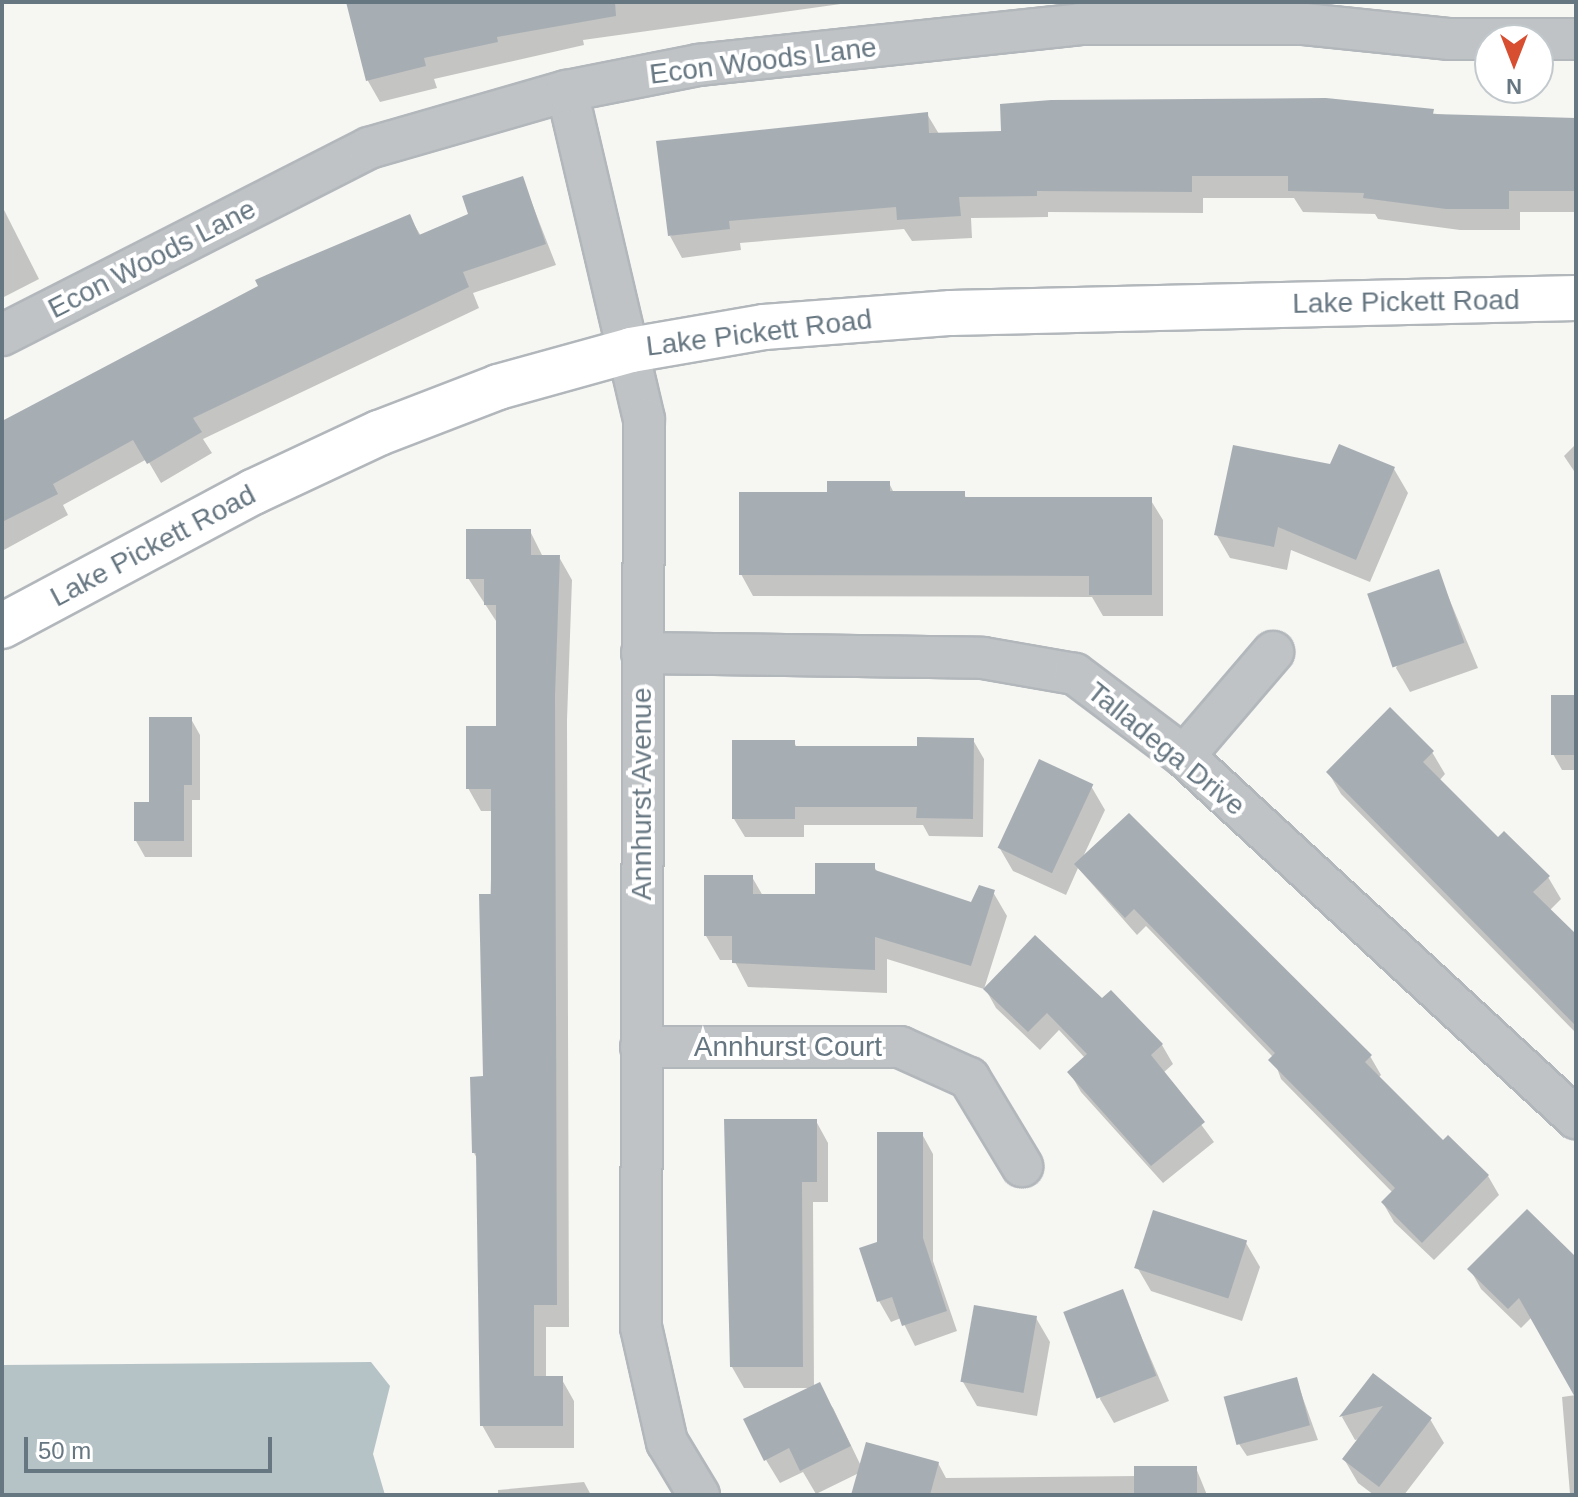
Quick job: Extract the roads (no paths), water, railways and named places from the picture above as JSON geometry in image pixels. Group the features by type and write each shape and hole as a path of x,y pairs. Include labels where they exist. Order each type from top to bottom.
{"main road":[{"name":"Lake Pickett Road","path":"2,626 253,492 379,433 498,387 631,350 764,327 951,313 1576,298"}],"street":[{"name":"Econ Woods Lane","path":"2,335 369,148 567,91 698,65 1079,24 1304,24 1450,39 1576,39"},
{"name":"Annhurst Avenue","path":"567,91 631,350 646,449 642,653 641,1327 667,1442 699,1495"},
{"path":"1184,756 1273,652"},
{"name":"Talladega Drive","path":"642,653 983,658 1075,674 1184,756 1576,1118"},
{"name":"Annhurst Court","path":"641,1047 900,1047 969,1078 1022,1166"}]}
